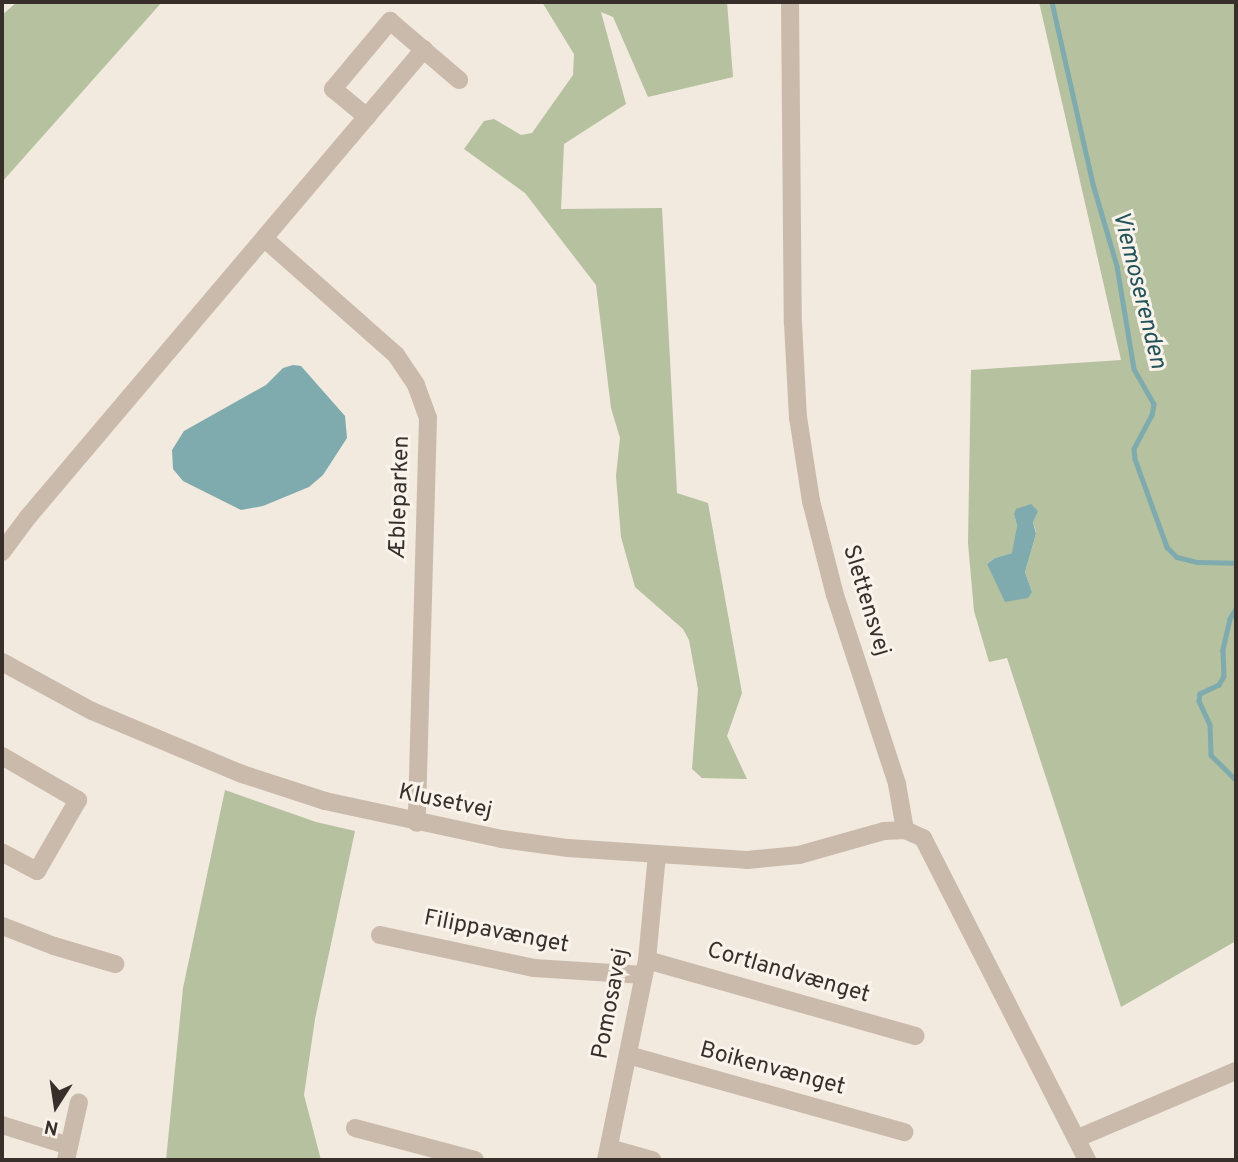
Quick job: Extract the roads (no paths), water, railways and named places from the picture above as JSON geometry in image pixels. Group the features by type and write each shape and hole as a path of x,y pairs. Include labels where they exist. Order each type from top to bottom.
{"street":[{"name":"Slettensvej","path":"790,2 793,323 799,417 811,501 835,595 897,784 905,830"},
{"path":"367,117 333,89 390,21 460,80"},
{"path":"2,552 28,517 266,240 424,49"},
{"name":"Æbleparken","path":"266,240 397,355 416,385 428,418 417,823"},
{"name":"Klusetvej","path":"2,662 92,711 242,774 325,801 417,823 502,839 657,855 747,860 799,855 884,831 905,830"},
{"path":"2,756 78,800 37,871 2,852"},
{"path":"905,830 923,838 1087,1160"},
{"name":"Pomosavej","path":"607,1154 646,967 657,855"},
{"path":"2,926 54,946 115,964"},
{"name":"Filippavænget","path":"380,935 565,973 646,967"},
{"name":"Cortlandvænget","path":"646,967 915,1036"},
{"name":"Boikenvænget","path":"628,1055 904,1132"},
{"path":"1078,1138 1236,1071"},
{"path":"2,1125 68,1153 79,1102"},
{"path":"355,1128 475,1160"},
{"path":"607,1154 652,1160"}],"water":[{"path":"301,366 345,416 347,438 323,475 309,487 263,506 241,510 183,481 173,469 172,450 184,431 266,385 283,368"},
{"path":"1031,504 1038,511 1033,522 1036,534 1025,572 1032,592 1028,598 1005,602 987,564 995,558 1012,553 1017,526 1014,514 1016,509"}],"waterway":[{"name":"Viemoserenden","path":"1052,2 1093,184 1117,266 1134,369 1154,404 1152,415 1134,449 1135,459 1167,547 1177,557 1197,562 1236,563"},
{"name":"Viemoserenden","path":"1236,609 1230,619 1223,650 1224,676 1219,685 1200,694 1199,701 1210,725 1211,755 1236,780"}]}
